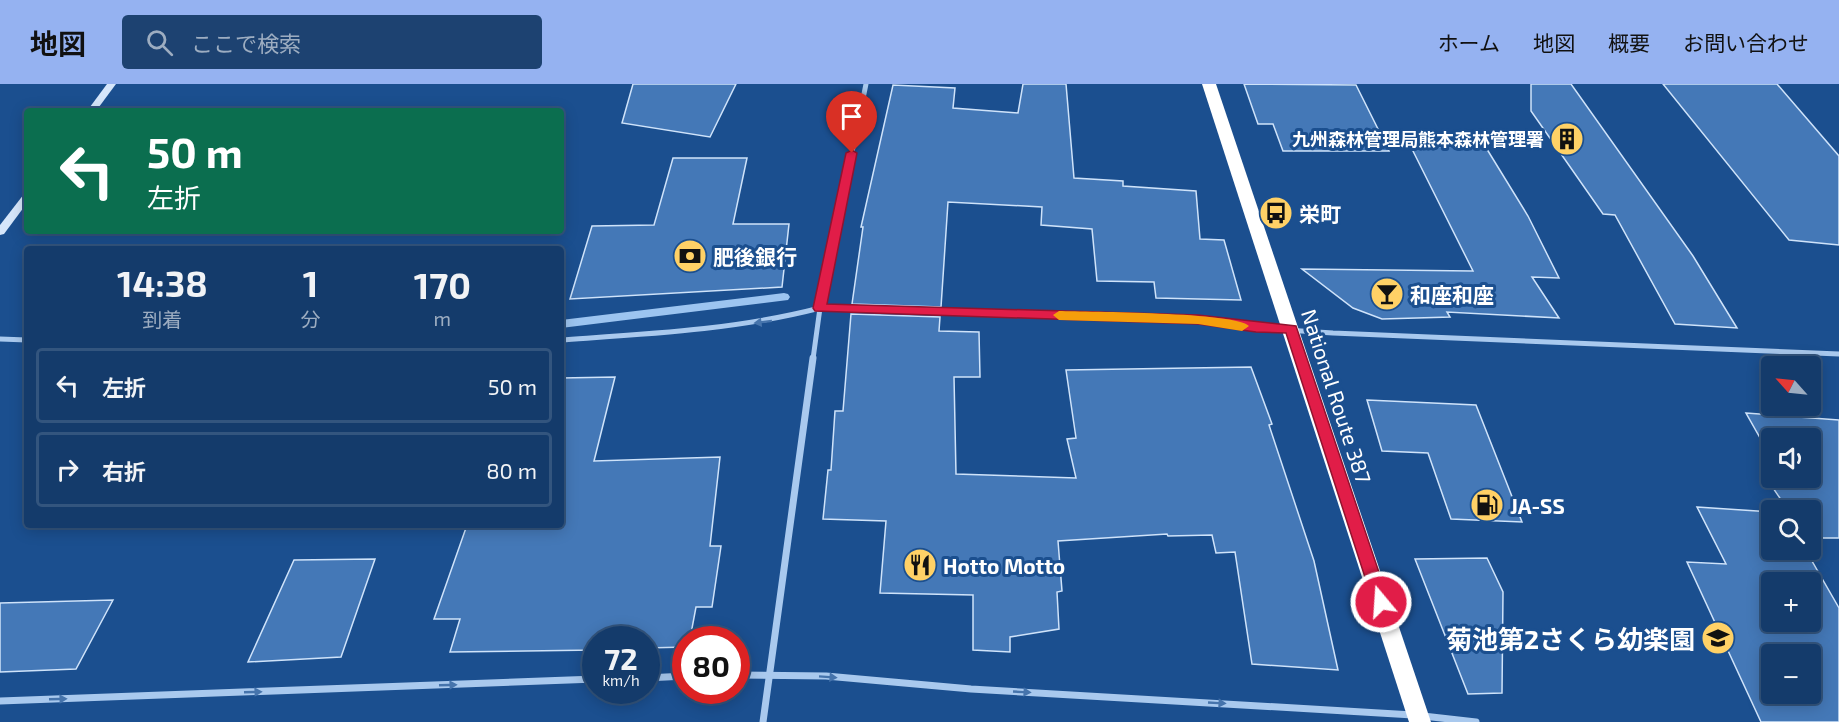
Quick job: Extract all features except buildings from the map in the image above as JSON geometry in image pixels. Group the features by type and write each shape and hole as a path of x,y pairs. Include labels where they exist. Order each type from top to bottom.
{"highway":[{"name":"National Route 387","path":"1209,84 1419,718"}],"street":[{"path":"93,108 111,84"},
{"path":"763,722 820,308 866,84"},
{"path":"0,232 24,200"},
{"path":"564,340 703,329 779,320 820,308 1198,320 1256,328 1612,346 1839,354"},
{"path":"0,339 24,340"},
{"path":"750,675 826,676 982,690 1476,722"},
{"path":"0,701 582,680"}],"waterway":[{"path":"564,324 784,297"}],"slow traffic":[{"path":"1059,315 1198,320 1242,326"}],"place":[{"name":"九州森林管理局熊本森林管理署","path":"1567,139"},
{"name":"栄町","path":"1276,213"},
{"name":"肥後銀行","path":"690,256"},
{"name":"和座和座","path":"1387,294"},
{"name":"JA-SS","path":"1487,505"},
{"name":"Hotto Motto","path":"920,565"},
{"name":"菊池第2さくら幼楽園","path":"1718,638"}],"route":[{"path":"852,153 820,308 1198,320 1256,328 1291,329 1381,602"}]}
